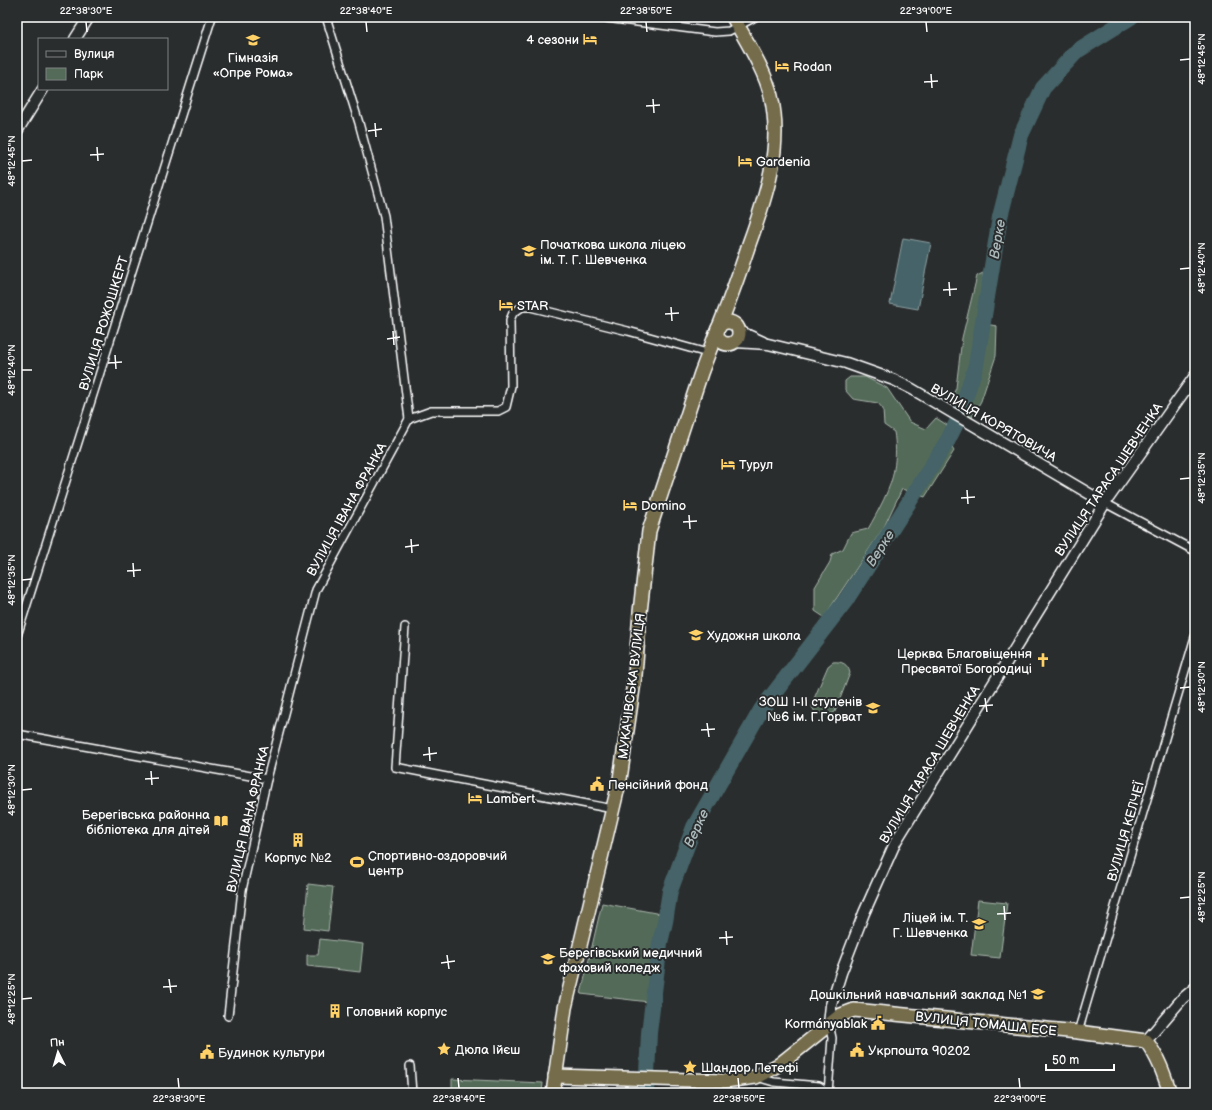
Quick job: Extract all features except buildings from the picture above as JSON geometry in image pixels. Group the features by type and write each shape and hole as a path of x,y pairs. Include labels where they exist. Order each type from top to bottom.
{"highway":[{"name":"МУКАЧІВСЬКА ВУЛИЦЯ","path":"553,1093 565,1008 620,779 635,675 649,531 703,369 712,354 718,329 729,302 768,187 775,136 771,96 764,77 736,22"},
{"path":"729,302 735,336"},
{"path":"725,322 733,323 735,336 719,340 718,329 725,322"},
{"name":"МУКАЧІВСЬКА ВУЛИЦЯ","path":"712,354 735,336"},
{"name":"ВУЛИЦЯ ТОМАША ЕСЕ","path":"756,1077 780,1064 841,1015 854,1010 1078,1032 1146,1041"},
{"path":"1146,1041 1154,1052 1164,1073 1170,1093"},
{"path":"555,1076 725,1081 756,1077"}],"street":[{"path":"76,38 89,17"},
{"name":"ВУЛИЦЯ РОЖОШКЕРТ","path":"17,636 212,17"},
{"path":"326,17 359,123 384,216 409,419 431,411 498,411 506,407 511,386 510,320 513,313 522,307 530,307 560,314 712,354"},
{"path":"598,17 715,32 729,31 736,22 755,17"},
{"path":"17,131 42,90"},
{"name":"ВУЛИЦЯ КОРЯТОВИЧА","path":"735,336 846,363 894,380 912,389 1105,503 1195,551"},
{"name":"ВУЛИЦЯ ТАРАСА ШЕВЧЕНКА","path":"829,1024 831,1004 841,973 864,913 896,840 1105,503 1195,376"},
{"name":"ВУЛИЦЯ ІВАНА ФРАНКА","path":"228,1016 242,890 267,779 316,590 409,419"},
{"path":"405,627 394,767 613,809"},
{"name":"ВУЛИЦЯ КЕЛЧЕЇ","path":"1078,1032 1195,637"},
{"path":"17,734 267,779"},
{"path":"1146,1041 1182,999 1195,988"},
{"path":"828,1093 832,1038 829,1024"},
{"path":"410,1066 412,1093"},
{"path":"756,1077 774,1082 819,1086 828,1093"}],"green space":[{"path":"983,273 979,323 997,326 996,356 981,401 971,419 956,410 952,397 956,388 962,338 977,276"},
{"path":"850,377 865,377 887,388 910,422 926,429 936,418 947,425 945,437 954,451 925,497 902,489 884,527 824,617 815,611 815,587 830,562 832,554 843,549 851,533 868,529 887,492 893,476 895,464 894,432 884,425 883,409 878,403 853,399 845,390 845,381"},
{"path":"833,662 844,664 848,667 850,673 835,712 830,715 823,715 815,712 812,707 813,701 828,666"},
{"path":"308,884 333,887 328,931 304,928"},
{"path":"978,900 1007,903 1000,958 971,955"},
{"path":"602,903 661,914 649,1002 581,994"},
{"path":"320,939 363,944 360,972 307,966 307,955 318,955"},
{"path":"452,1079 543,1083 542,1093 452,1093"}],"water":[{"path":"903,238 931,243 918,309 890,304"}],"waterway":[{"name":"Верке","path":"646,1093 649,1033 660,943 670,891 694,827 761,710 846,600 948,440 958,420 976,365 1000,217 1021,135 1043,88 1077,51 1131,17"}],"place":[{"name":"4 сезони","path":"590,39"},
{"name":"Гімназія «Опре Рома»","path":"253,40"},
{"name":"Rodan","path":"782,66"},
{"name":"Gardenia","path":"745,161"},
{"name":"Початкова школа ліцею ім. Т. Г. Шевченка","path":"529,251"},
{"name":"STAR","path":"506,305"},
{"name":"Турул","path":"728,464"},
{"name":"Domino","path":"630,505"},
{"name":"Художня школа","path":"696,635"},
{"name":"Церква Благовіщення Пресвятої Богородиці","path":"1043,660"},
{"name":"ЗОШ І-ІІ ступенів №6 ім. Г.Горват","path":"873,708"},
{"name":"Пенсійний фонд","path":"597,784"},
{"name":"Lambert","path":"475,798"},
{"name":"Берегівська районна бібліотека для дітей","path":"221,821"},
{"name":"Корпус №2","path":"298,840"},
{"name":"Спортивно-оздоровчий центр","path":"357,862"},
{"name":"Ліцей ім. Т. Г. Шевченка","path":"979,924"},
{"name":"Берегівський медичний фаховий коледж","path":"548,959"},
{"name":"Дошкільний навчальний заклад №1","path":"1038,994"},
{"name":"Головний корпус","path":"335,1011"},
{"name":"Kormányablak","path":"878,1023"},
{"name":"Дюла Ійєш","path":"444,1049"},
{"name":"Укрпошта 90202","path":"857,1050"},
{"name":"Будинок культури","path":"207,1052"},
{"name":"Шандор Петефі","path":"690,1067"}]}
